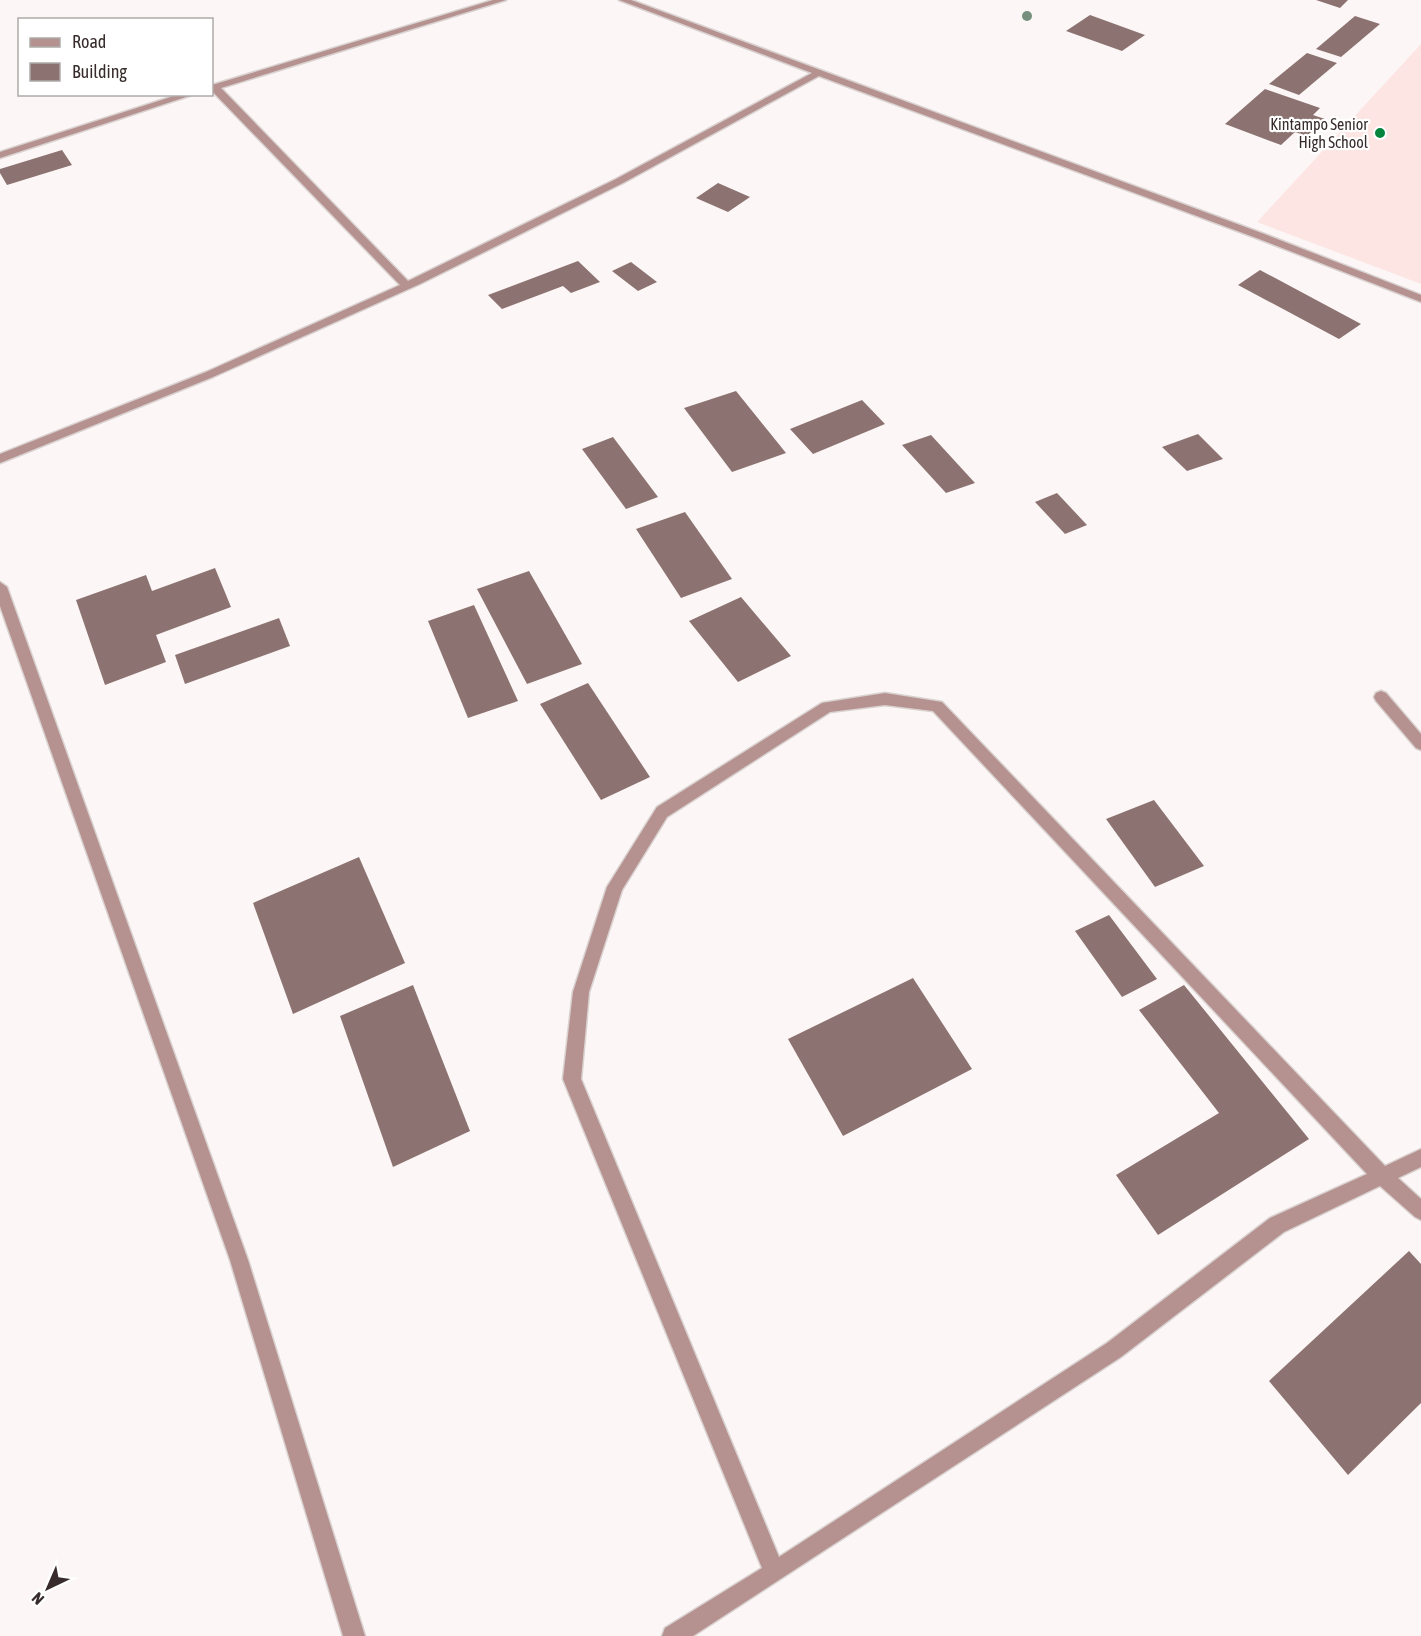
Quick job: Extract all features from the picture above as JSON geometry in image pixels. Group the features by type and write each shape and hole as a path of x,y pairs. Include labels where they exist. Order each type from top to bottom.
{"street":[{"path":"407,286 213,87 502,0"},
{"path":"623,0 1263,237 1421,298"},
{"path":"0,459 103,420 407,286 621,182 818,73"},
{"path":"0,155 185,96"},
{"path":"0,586 239,1260 354,1636"},
{"path":"1381,697 1421,744"},
{"path":"775,1572 572,1078 581,992 615,887 662,812 827,707 885,699 937,706 1382,1176 1421,1211"},
{"path":"673,1636 775,1572 1114,1350 1277,1225 1421,1158"}],"shaded area":[{"name":"Kintampo Senior High School","path":"1421,44 1421,284 1257,222"}],"building":[{"path":"1316,0 1348,0 1340,8"},
{"path":"1090,15 1145,35 1122,51 1066,31"},
{"path":"1355,16 1380,24 1341,57 1316,49"},
{"path":"1307,53 1337,63 1299,95 1269,84"},
{"path":"1265,89 1320,108 1313,115 1325,119 1307,136 1295,132 1281,145 1225,124"},
{"path":"62,150 72,165 7,185 0,173 0,169"},
{"path":"718,183 750,197 728,212 696,198"},
{"path":"578,261 600,282 571,293 563,286 502,309 488,295"},
{"path":"631,262 657,282 638,291 612,271"},
{"path":"1260,270 1361,324 1339,339 1238,285"},
{"path":"736,391 786,453 732,472 684,408"},
{"path":"862,400 885,424 813,454 790,429"},
{"path":"1198,434 1223,459 1187,471 1162,447"},
{"path":"931,435 975,483 946,493 902,445"},
{"path":"613,437 658,497 626,509 582,449"},
{"path":"1057,493 1087,525 1065,534 1035,502"},
{"path":"685,512 732,579 681,598 636,529"},
{"path":"215,568 231,607 156,635 166,662 105,685 76,600 146,575 152,591"},
{"path":"529,571 582,664 527,684 477,589"},
{"path":"741,597 791,656 738,682 689,621"},
{"path":"474,605 518,701 468,718 428,621"},
{"path":"279,618 290,646 185,684 175,655"},
{"path":"588,683 650,777 601,800 540,704"},
{"path":"1154,800 1204,866 1155,887 1106,819"},
{"path":"359,857 405,963 293,1014 253,903"},
{"path":"1109,915 1157,979 1122,997 1075,931"},
{"path":"913,978 972,1069 843,1136 788,1039"},
{"path":"413,985 470,1131 393,1167 340,1016"},
{"path":"1184,985 1309,1139 1158,1235 1116,1175 1219,1113 1139,1010"},
{"path":"1409,1251 1421,1264 1421,1403 1348,1475 1269,1381"}],"place":[{"name":"Kintampo Senior High School","path":"1380,133"}]}
